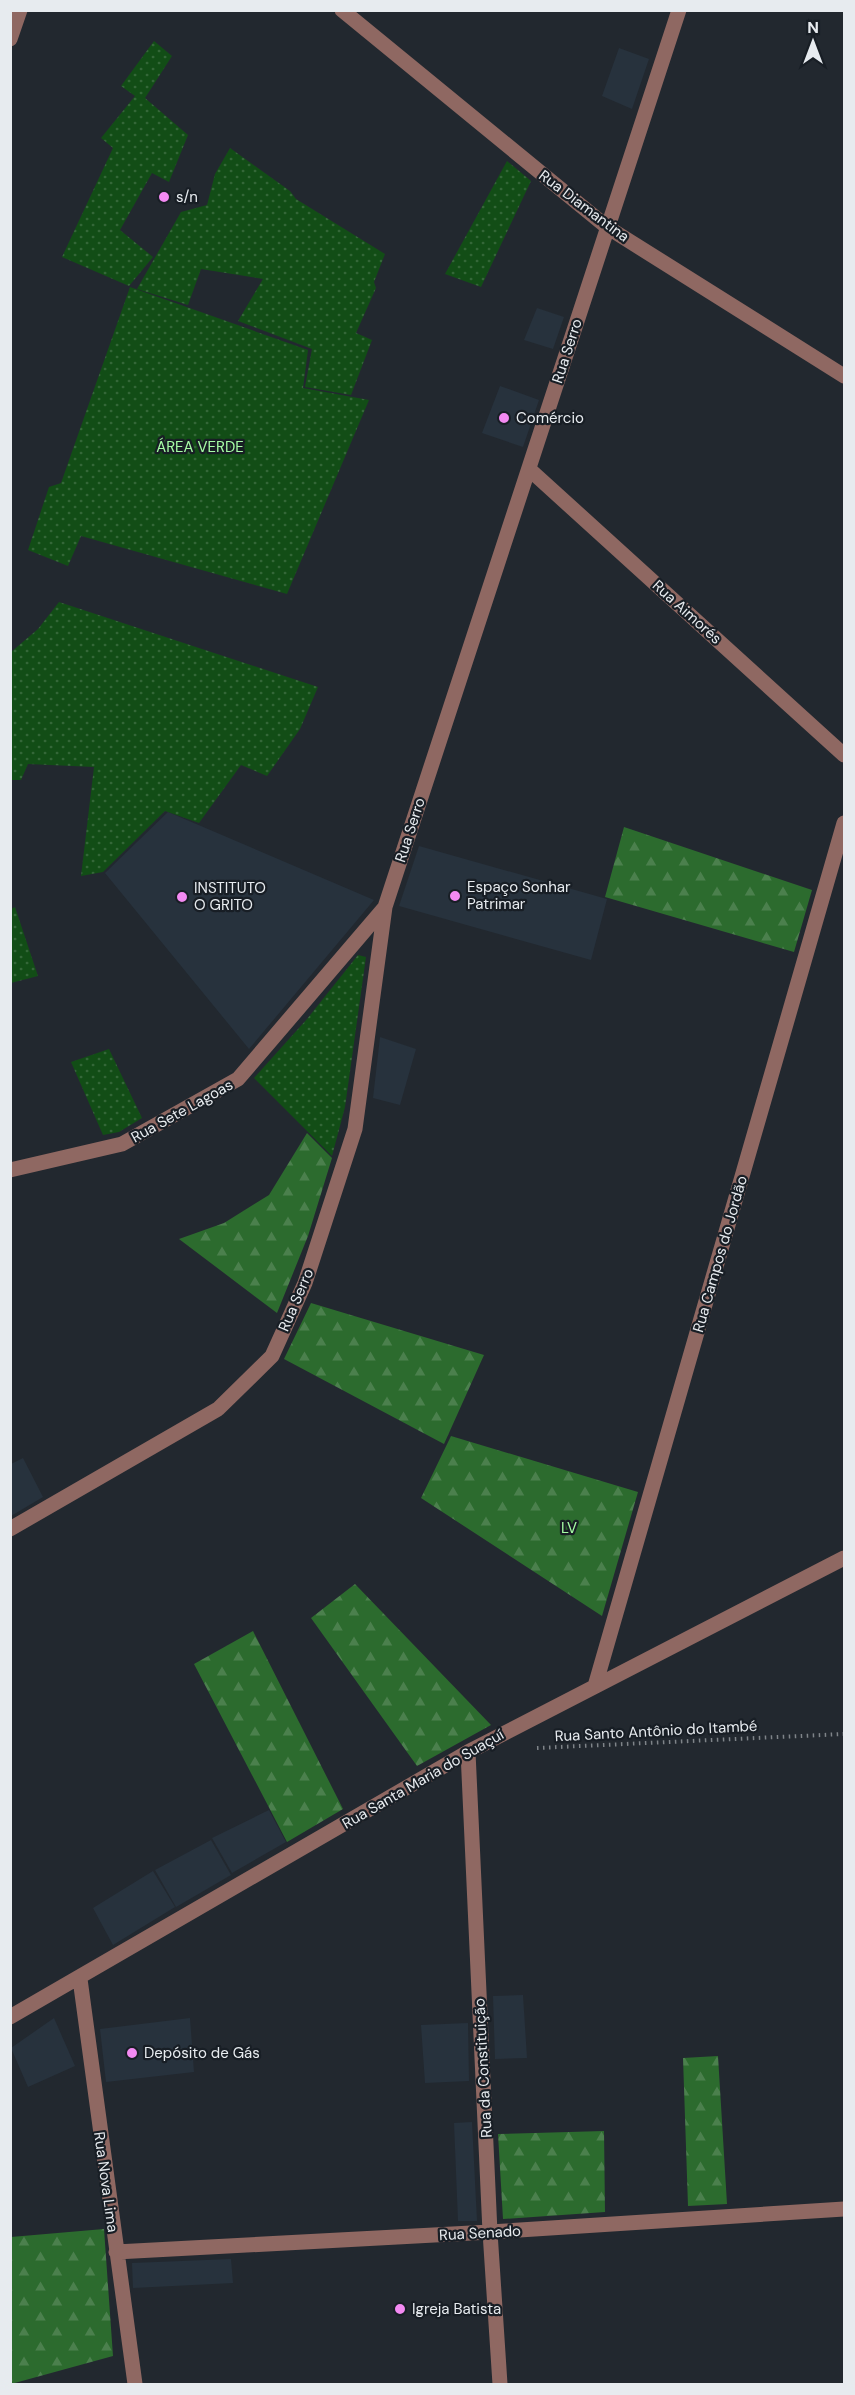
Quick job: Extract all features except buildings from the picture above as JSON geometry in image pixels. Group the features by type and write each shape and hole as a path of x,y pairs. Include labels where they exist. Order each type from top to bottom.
{"street":[{"path":"10,39 20,10"},
{"name":"Rua Diamantina","path":"342,10 607,227 844,376"},
{"name":"Rua Serro","path":"10,1529 218,1409 272,1356 305,1283 355,1129 385,907 679,10"},
{"name":"Rua Aimorés","path":"529,469 844,755"},
{"name":"Rua Campos do Jordão","path":"595,1686 844,823"},
{"name":"Rua Sete Lagoas","path":"10,1170 122,1144 238,1079 385,907"},
{"name":"Rua Santa Maria do Suaçuí","path":"10,2017 80,1979 468,1752 844,1558"},
{"name":"Rua da Constituição","path":"468,1752 490,2232 500,2385"},
{"name":"Rua Nova Lima","path":"80,1979 135,2385"},
{"name":"Rua Senado","path":"116,2252 490,2232 844,2209"}],"path":[{"name":"Rua Santo Antônio do Itambé","path":"526,1749 844,1734"}],"shaded area":[{"path":"619,48 649,59 632,109 602,96"},
{"path":"537,308 564,317 553,349 524,340"},
{"path":"500,386 539,400 523,447 482,433"},
{"name":"INSTITUTO O GRITO","path":"168,812 374,900 249,1049 105,873"},
{"name":"Espaço Sonhar Patrimar","path":"419,846 607,899 591,960 399,906"},
{"path":"380,1037 416,1049 400,1105 373,1098"},
{"path":"23,1458 43,1497 11,1516 11,1464"},
{"path":"269,1810 286,1842 232,1873 212,1838"},
{"path":"211,1840 231,1875 176,1907 155,1870"},
{"path":"153,1871 175,1907 113,1945 93,1908"},
{"path":"523,1995 527,2058 495,2059 493,1996"},
{"path":"54,2018 75,2066 28,2087 11,2048"},
{"path":"190,2018 194,2072 106,2082 100,2029"},
{"path":"468,2023 469,2081 425,2083 421,2025"},
{"path":"472,2122 477,2221 458,2221 454,2123"},
{"path":"231,2259 233,2283 133,2288 132,2263"}],"green space":[{"path":"154,41 172,56 145,98 188,135 169,182 152,173 120,230 153,257 129,286 62,257 113,148 101,138 135,96 121,86"},
{"path":"230,148 290,191 296,199 385,254 374,282 376,288 356,333 372,340 351,395 305,387 312,349 238,321 263,279 201,269 188,305 137,289 181,212 207,205 215,174"},
{"path":"507,161 531,181 481,287 445,274"},
{"name":"ÁREA VERDE","path":"130,287 308,350 303,388 369,400 287,594 81,536 68,566 28,550 49,487 61,483"},
{"path":"59,602 318,687 300,729 267,776 241,765 199,823 165,811 103,872 81,876 94,767 28,764 21,780 11,780 11,652 38,629"},
{"path":"624,827 812,890 794,952 605,897"},
{"path":"15,907 38,976 11,983 11,909"},
{"path":"358,955 366,957 345,1107 332,1156 254,1078 307,1019"},
{"path":"109,1049 142,1118 119,1132 103,1135 71,1062"},
{"path":"307,1133 332,1158 308,1236 277,1313 179,1239 224,1223 269,1195"},
{"path":"311,1303 484,1355 444,1444 284,1359"},
{"name":"LV","path":"451,1436 638,1492 602,1616 421,1498"},
{"path":"355,1584 491,1725 417,1766 311,1618"},
{"path":"253,1631 343,1809 287,1842 194,1664"},
{"path":"718,2056 727,2204 688,2206 683,2058"},
{"path":"604,2131 605,2212 503,2219 498,2134"},
{"path":"104,2229 113,2356 11,2384 11,2237"}],"place":[{"name":"s/n","path":"164,197"},
{"name":"Comércio","path":"504,418"},
{"name":"Espaço Sonhar Patrimar","path":"455,896"},
{"name":"INSTITUTO O GRITO","path":"182,897"},
{"name":"Depósito de Gás","path":"132,2053"},
{"name":"Igreja Batista","path":"400,2309"}]}
